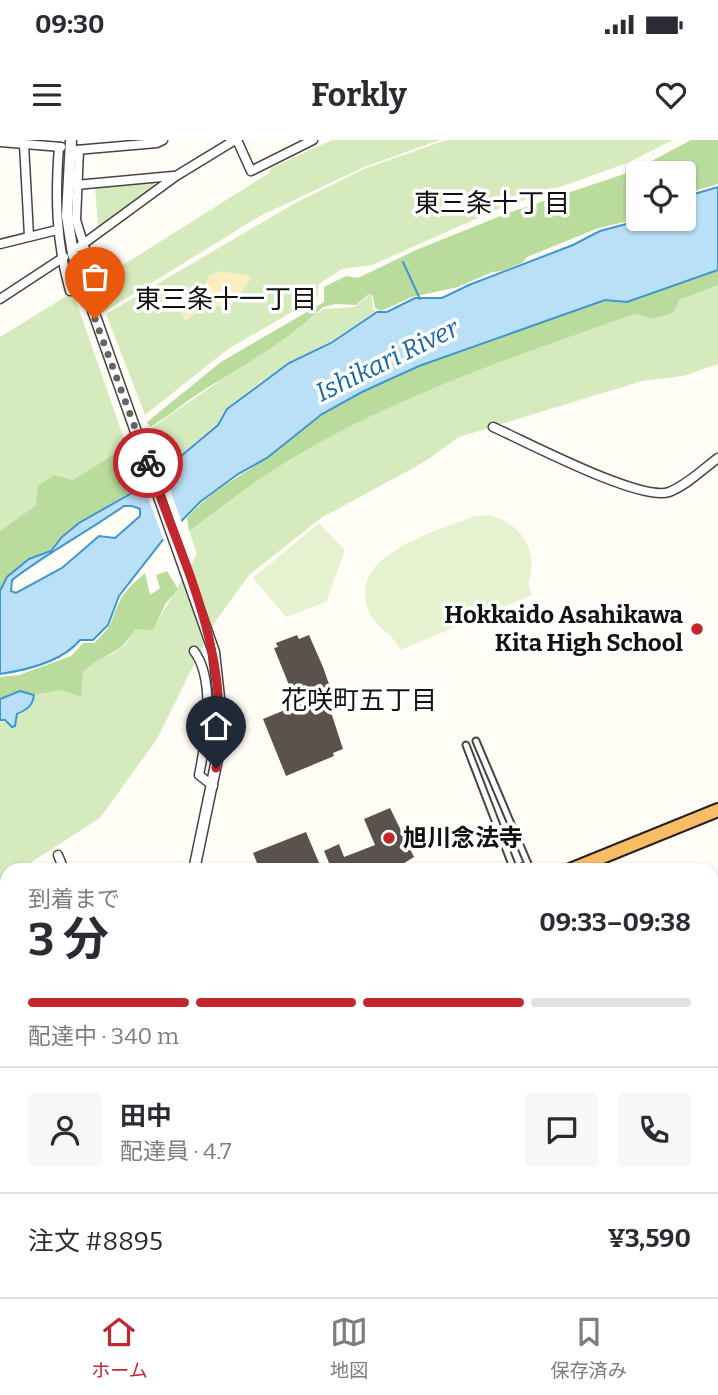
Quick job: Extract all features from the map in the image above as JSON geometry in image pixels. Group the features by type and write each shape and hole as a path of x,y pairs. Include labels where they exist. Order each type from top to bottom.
{"highway":[{"path":"587,863 718,810"}],"street":[{"path":"0,142 73,147 157,143 163,140"},
{"path":"80,245 176,176 236,140 251,171 313,140"},
{"path":"24,144 29,236"},
{"path":"59,147 55,189 57,230 70,291 73,290"},
{"path":"73,147 76,220 80,245 94,278 92,279"},
{"path":"73,147 67,216 73,254 200,606 214,652 219,687 219,750 196,863"},
{"path":"76,185 176,176"},
{"path":"0,244 57,230"},
{"path":"0,299 63,258"},
{"path":"493,427 621,484 651,494 669,492 718,458"},
{"path":"194,651 203,670 207,709 199,775 213,786"},
{"path":"477,741 528,863"},
{"path":"466,746 511,863"},
{"path":"58,855 61,863"}],"green space":[{"path":"332,140 440,140 364,167 258,217 103,313 96,282 269,173 271,168"},
{"path":"446,140 673,140 626,161 626,163 496,210 372,265 342,269 319,284 318,297 228,349 145,415 106,314 297,202 364,169"},
{"path":"691,140 718,140 718,184 696,190 696,161 652,161"},
{"path":"626,173 626,221 596,229 527,257 522,263 502,271 492,272 458,287 412,297 381,311 375,308 373,296 369,294 356,305 336,304 323,307 279,342 163,419 150,427 147,422 221,362 324,302 324,287 346,276 358,278 416,250 508,213"},
{"path":"153,182 155,187 98,228 95,186"},
{"path":"718,270 718,285 679,300 673,313 652,319 635,314 492,365 350,426 263,477 189,531 187,518 215,492 268,457 323,414 389,378 460,349 605,300 627,302"},
{"path":"718,285 718,364 683,376 642,381 459,437 424,462 321,518 249,575 215,622 157,739 100,818 30,863 0,863 0,720 15,726 15,718 28,709 34,695 62,690 96,659 113,654 128,642 135,628 153,629 197,554 189,531 263,477 350,426 492,365 635,314 652,319 679,300"},
{"path":"73,292 123,436 117,452 73,480 54,475 36,505 0,531 0,337"},
{"path":"369,295 372,296 373,309 376,311 330,342 290,362 259,383 226,408 217,424 164,469 150,429 324,309 355,307"},
{"path":"123,436 141,486 79,523 62,537 51,551 29,559 7,577 0,591 0,531 36,505 38,486 54,475 73,480 117,452"},
{"path":"488,515 510,525 525,540 531,560 528,584 532,595 400,650 368,609 365,590 371,573 384,559 420,537 475,516"},
{"path":"319,523 345,550 326,602 286,617 253,578"},
{"path":"167,571 178,589 166,603 153,630 135,629 117,650 83,672 81,697 62,690 34,695 20,691 0,699 0,677 19,675 71,656 83,643 94,643 109,626 121,599 132,585 145,573 150,595 160,588 156,575"}],"sand":[{"path":"219,271 252,278 226,309 209,307 185,321 181,314 200,295 209,276"}],"water":[{"name":"Ishikari River","path":"718,187 718,270 627,302 605,300 419,366 322,414 267,458 238,474 200,502 162,541 119,596 108,625 93,640 80,640 64,654 44,663 0,674 0,591 7,577 29,559 51,551 62,537 79,523 137,490 168,467 218,425 227,409 289,363 331,343 377,312 387,312 415,298 442,298 573,245 600,231 626,224 626,231 696,231 696,193","holes":["124,506 140,509 140,516 115,538 99,536 62,568 16,593 11,591 12,580 25,570"]},
{"path":"20,691 34,695 28,707 17,714 15,726 12,727 5,720 0,720 0,699"}],"pier":[{"path":"162,467 183,526 165,544 142,481"}],"building":[{"path":"297,635 299,639 309,635 323,667 336,704 329,706 343,749 333,753 334,756 286,776 263,719 314,698 305,685 291,690 274,648 278,647 276,643"},
{"name":"旭川念法寺","path":"390,808 414,857 404,863 329,863 324,851 339,844 344,857 375,845 364,819"},
{"path":"306,832 319,863 257,863 253,853"}],"waterway":[{"path":"403,262 420,299"}],"way so far":[{"path":"95,319 148,463"}],"place":[{"name":"Hokkaido Asahikawa Kita High School","path":"697,629"},
{"name":"旭川念法寺","path":"389,838"}],"district":[{"name":"東三条十丁目","path":"492,203"},
{"name":"東三条十一丁目","path":"226,299"},
{"name":"花咲町五丁目","path":"359,700"}],"route":[{"path":"148,463 214,652 221,716 216,768"}]}
